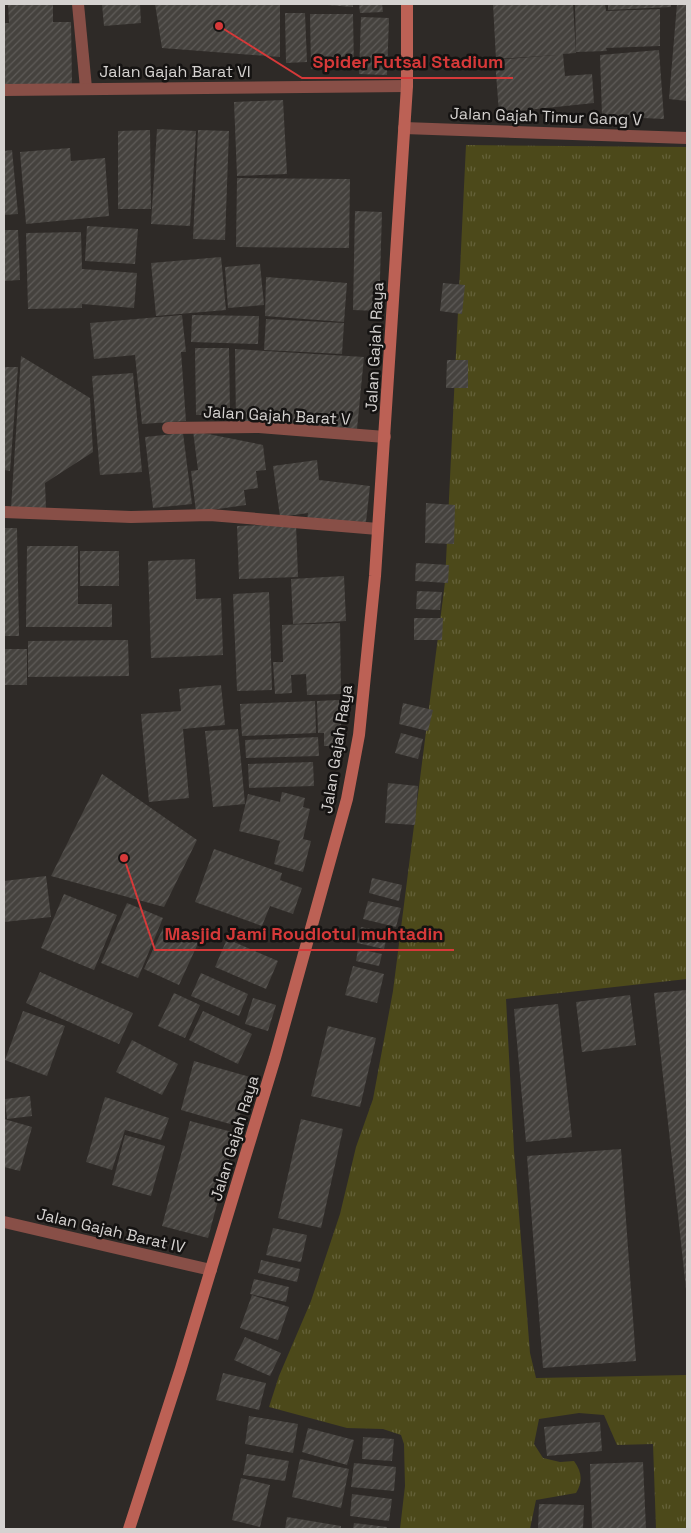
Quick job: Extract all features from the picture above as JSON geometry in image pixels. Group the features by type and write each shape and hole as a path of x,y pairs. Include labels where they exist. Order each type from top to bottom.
{"main road":[{"name":"Jalan Gajah Raya","path":"129,1529 275,1058 347,799 359,735 372,616 385,437 407,86 407,4"}],"street":[{"path":"78,4 86,88"},
{"name":"Jalan Gajah Barat VI","path":"4,90 407,86"},
{"name":"Jalan Gajah Timur Gang V","path":"404,128 687,138"},
{"name":"Jalan Gajah Barat V","path":"168,428 259,427 385,437"},
{"path":"4,512 131,517 210,516 378,529"},
{"name":"Jalan Gajah Barat IV","path":"4,1222 210,1270"}],"green space":[{"path":"466,145 687,147 687,979 506,999 514,1151 530,1353 536,1378 687,1375 687,1529 656,1529 653,1444 617,1445 604,1415 579,1413 539,1419 534,1444 543,1458 560,1462 574,1461 579,1469 581,1481 576,1493 536,1500 530,1529 400,1529 405,1486 404,1444 401,1435 383,1429 347,1428 269,1407 279,1376 311,1301 340,1214 356,1147 373,1099 393,991 445,582"}],"building":[{"path":"8,4 53,4 53,22 71,22 72,84 4,86 4,23 9,23"},
{"path":"102,4 140,4 141,23 104,26"},
{"path":"155,4 280,4 280,57 162,48"},
{"path":"315,4 353,4 353,7"},
{"path":"359,4 382,4 383,12 360,13"},
{"path":"493,4 573,4 576,53 563,54 565,76 592,74 594,103 499,113 495,60 556,55 496,59"},
{"path":"575,4 605,4 606,11 660,9 660,46 606,48 607,51 576,52"},
{"path":"608,4 671,4 671,7 608,10"},
{"path":"677,4 687,4 687,101 669,99"},
{"path":"285,13 305,13 307,62 286,63"},
{"path":"310,14 353,14 354,68 311,69"},
{"path":"361,17 389,18 387,75 359,74"},
{"path":"659,50 664,119 602,116 600,55"},
{"path":"283,100 287,174 237,176 234,102"},
{"path":"157,129 196,131 190,226 151,224"},
{"path":"150,130 151,209 118,209 118,131"},
{"path":"198,130 229,131 225,240 193,239"},
{"path":"70,148 71,161 105,158 109,216 26,224 20,152"},
{"path":"12,150 18,214 4,215 4,151"},
{"path":"237,178 350,179 349,248 236,247"},
{"path":"355,211 382,212 379,311 353,310"},
{"path":"87,226 138,229 135,264 85,261"},
{"path":"4,230 18,230 20,280 4,281"},
{"path":"81,232 82,269 137,273 134,308 82,304 82,308 28,309 26,233"},
{"path":"221,257 226,310 156,316 151,263"},
{"path":"260,264 264,305 228,308 225,267"},
{"path":"266,277 347,283 344,322 265,316"},
{"path":"443,283 465,285 462,314 440,311"},
{"path":"182,315 186,352 181,352 186,421 142,424 135,355 94,359 90,323"},
{"path":"192,315 259,316 258,344 191,342"},
{"path":"266,319 344,323 342,354 264,350"},
{"path":"195,348 229,348 230,414 196,415"},
{"path":"235,349 364,357 357,429 236,422"},
{"path":"21,356 90,398 93,452 45,483 46,509 11,508"},
{"path":"447,360 468,360 468,388 446,388"},
{"path":"4,367 18,367 10,471 4,470"},
{"path":"133,373 142,472 100,475 92,376"},
{"path":"193,431 263,445 266,470 256,471 258,488 244,490 246,505 196,512 191,471 198,470"},
{"path":"183,433 192,504 153,508 145,437"},
{"path":"317,460 319,480 370,486 366,522 307,520 308,513 280,517 273,466"},
{"path":"426,503 455,505 454,544 425,543"},
{"path":"296,524 298,577 239,579 237,526"},
{"path":"4,528 17,528 19,636 4,636"},
{"path":"27,546 78,546 78,604 112,604 112,627 26,627"},
{"path":"80,551 119,551 119,586 80,586"},
{"path":"195,559 196,599 221,598 223,655 151,658 148,561"},
{"path":"416,563 449,565 448,583 415,581"},
{"path":"344,576 346,621 293,624 291,579"},
{"path":"417,591 442,592 440,610 416,609"},
{"path":"269,592 272,690 237,691 233,594"},
{"path":"414,618 443,618 442,640 414,640"},
{"path":"340,623 341,694 307,695 306,674 291,675 292,693 275,694 273,662 283,662 282,625"},
{"path":"128,640 129,676 28,677 28,641"},
{"path":"4,649 27,649 27,685 4,685"},
{"path":"221,685 225,725 183,729 189,798 149,802 141,714 181,711 179,689"},
{"path":"339,700 343,746 324,746 324,733 318,733 317,701"},
{"path":"315,701 316,733 242,736 240,704"},
{"path":"403,703 433,710 428,731 399,724"},
{"path":"238,729 245,804 213,807 205,731"},
{"path":"401,733 423,739 418,759 395,753"},
{"path":"318,737 319,756 246,758 245,740"},
{"path":"313,762 314,786 249,788 248,764"},
{"path":"102,774 197,840 164,907 51,876"},
{"path":"388,783 418,786 415,825 385,823"},
{"path":"282,792 305,798 303,807 310,809 303,839 311,841 303,872 274,864 280,841 239,831 248,794 280,802"},
{"path":"214,849 282,873 280,880 302,888 293,914 270,906 262,926 195,902"},
{"path":"46,876 51,917 4,922 4,881"},
{"path":"372,878 402,885 399,901 369,893"},
{"path":"64,894 117,915 94,970 41,948"},
{"path":"368,901 401,908 396,927 363,919"},
{"path":"127,903 163,918 138,978 101,963"},
{"path":"164,926 199,941 179,985 144,969"},
{"path":"361,927 388,933 384,949 357,943"},
{"path":"227,939 278,961 266,989 215,967"},
{"path":"358,949 382,954 379,966 356,961"},
{"path":"353,966 384,974 377,1003 345,995"},
{"path":"40,972 133,1013 119,1044 26,1003"},
{"path":"201,973 248,994 239,1016 191,996"},
{"path":"687,990 687,1289 686,1289 654,993"},
{"path":"174,993 200,1005 185,1038 158,1026"},
{"path":"630,995 636,1045 582,1052 576,1002"},
{"path":"253,998 276,1005 268,1031 245,1024"},
{"path":"558,1004 572,1137 526,1142 514,1009"},
{"path":"23,1011 65,1026 47,1076 5,1060"},
{"path":"203,1011 252,1034 238,1064 189,1040"},
{"path":"328,1026 376,1038 360,1107 311,1096"},
{"path":"132,1040 178,1064 162,1095 116,1072"},
{"path":"194,1061 250,1077 237,1126 181,1110"},
{"path":"30,1096 32,1116 7,1119 5,1099"},
{"path":"105,1097 169,1118 161,1140 125,1130 112,1170 86,1162"},
{"path":"4,1119 32,1127 20,1171 4,1167"},
{"path":"301,1119 343,1129 321,1228 278,1218"},
{"path":"190,1121 236,1133 208,1238 162,1226"},
{"path":"125,1135 165,1146 151,1196 112,1185"},
{"path":"621,1149 636,1361 543,1368 527,1156"},
{"path":"273,1228 307,1235 301,1262 266,1255"},
{"path":"261,1260 300,1269 297,1282 258,1273"},
{"path":"254,1279 289,1287 286,1302 250,1294"},
{"path":"252,1295 289,1307 278,1340 240,1328"},
{"path":"245,1337 281,1353 270,1376 234,1360"},
{"path":"223,1373 266,1383 259,1410 216,1400"},
{"path":"249,1416 298,1424 293,1453 245,1444"},
{"path":"600,1422 602,1451 547,1456 544,1427"},
{"path":"308,1428 354,1440 347,1465 302,1452"},
{"path":"363,1437 394,1439 392,1461 362,1459"},
{"path":"247,1454 289,1461 285,1481 243,1475"},
{"path":"300,1459 349,1469 341,1508 292,1497"},
{"path":"643,1462 646,1529 592,1529 590,1464"},
{"path":"354,1463 396,1467 394,1491 351,1487"},
{"path":"241,1478 270,1485 260,1527 232,1520"},
{"path":"352,1494 392,1499 389,1521 350,1516"},
{"path":"539,1504 584,1505 583,1529 538,1529"},
{"path":"287,1517 341,1526 341,1529 285,1529"},
{"path":"354,1523 387,1527 387,1529 353,1529"}],"place":[{"name":"Spider Futsal Stadium","path":"219,26"},
{"name":"Masjid Jami Roudlotul muhtadin","path":"124,858"}]}
